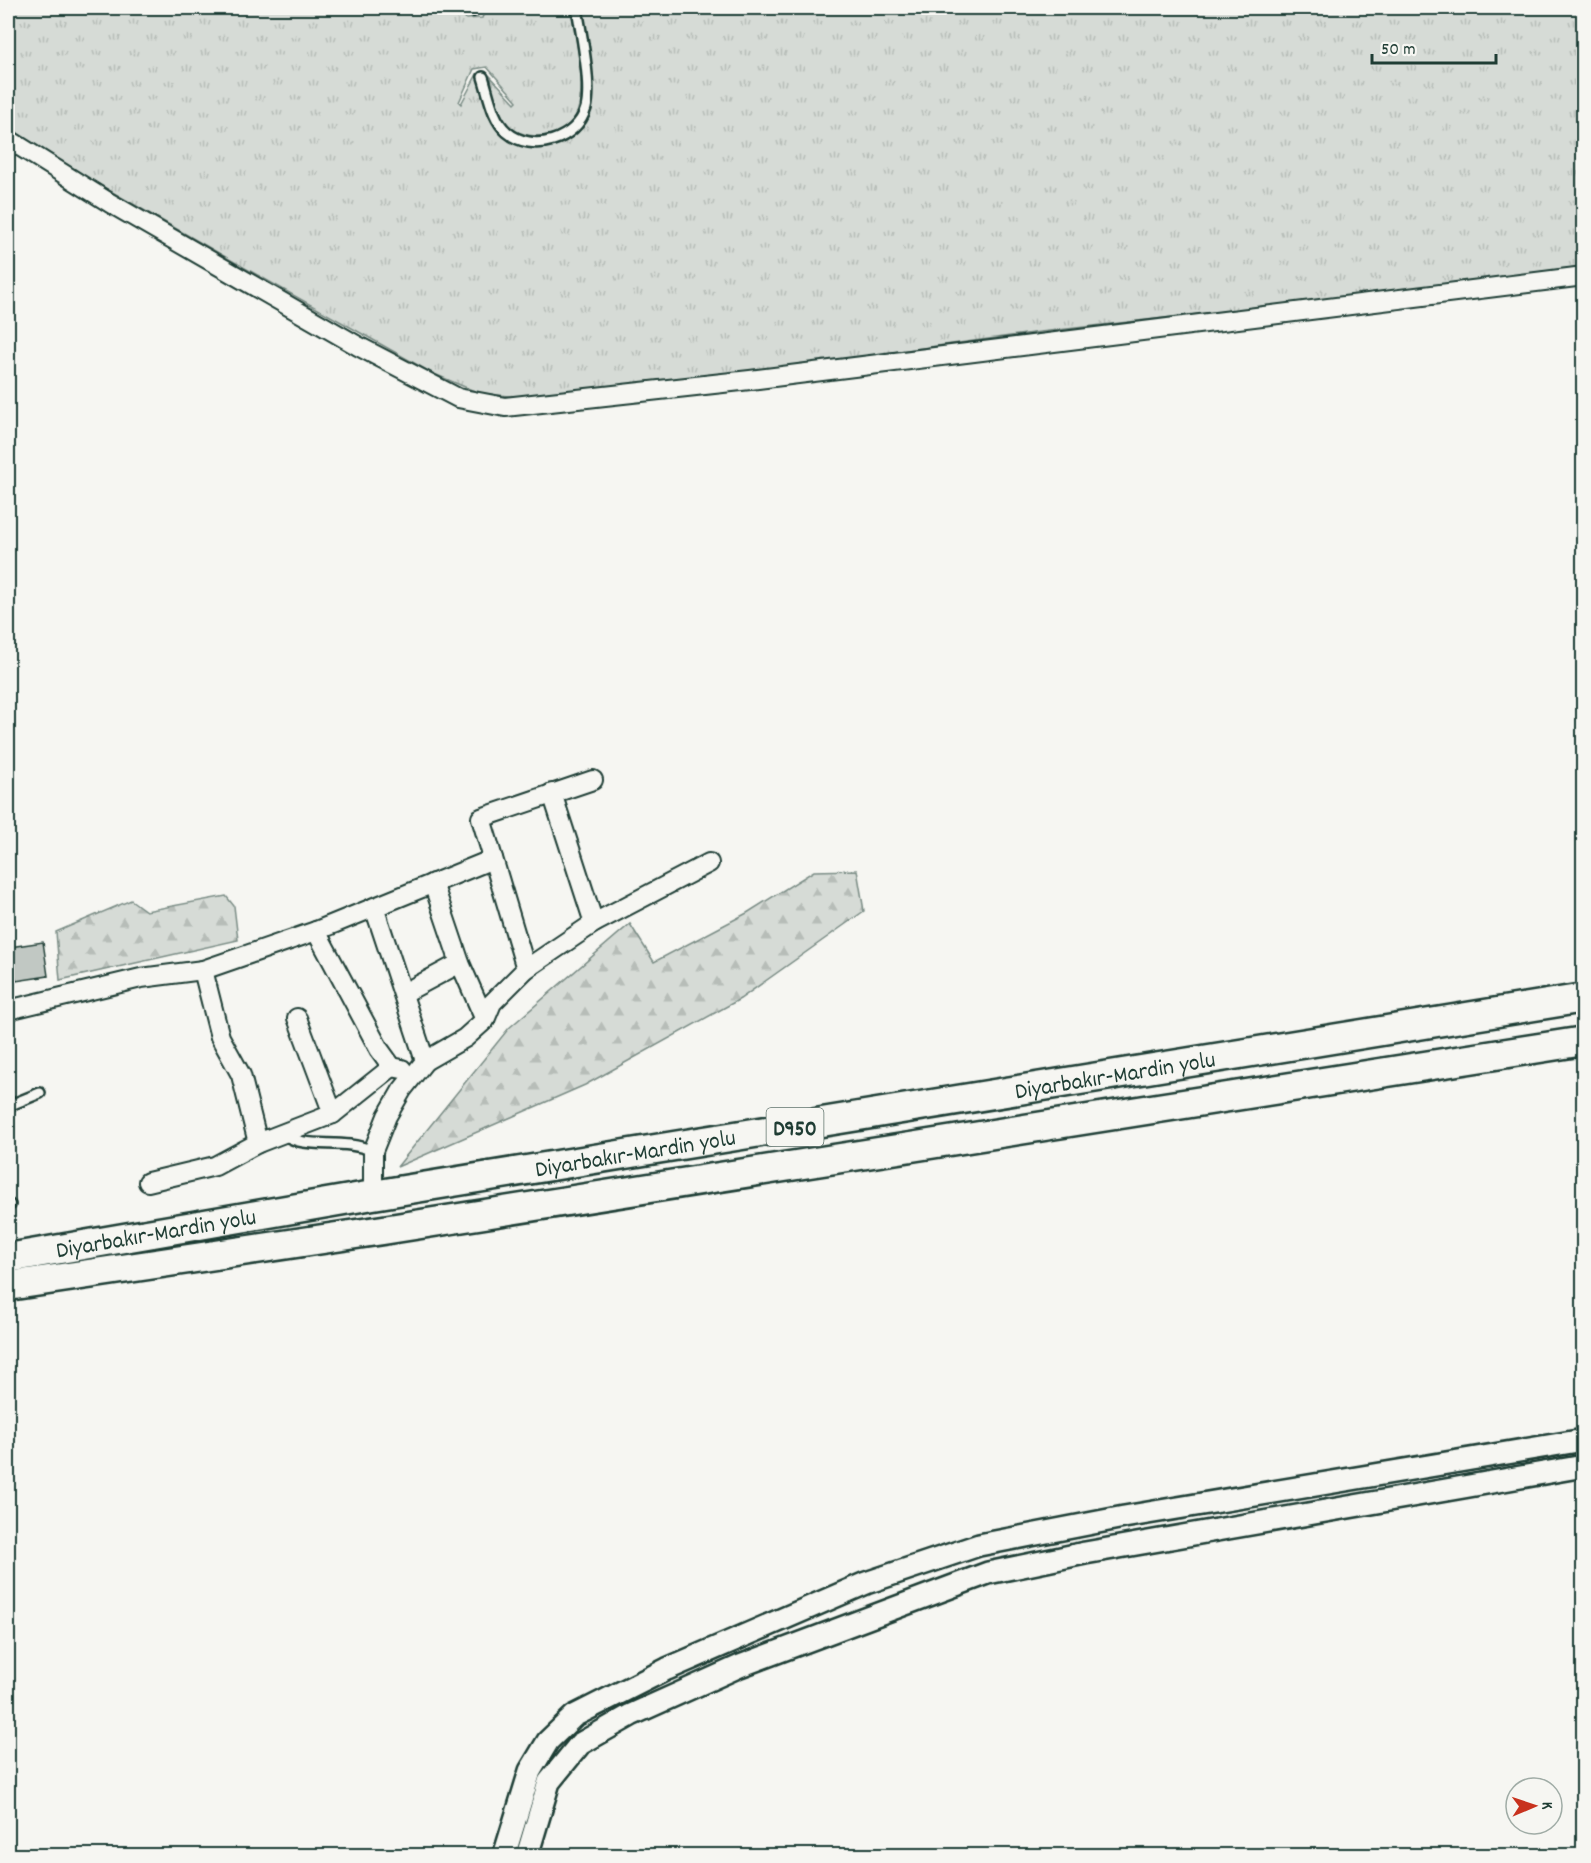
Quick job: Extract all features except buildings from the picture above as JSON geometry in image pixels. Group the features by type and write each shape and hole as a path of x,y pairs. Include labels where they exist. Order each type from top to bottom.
{"highway":[{"name":"Diyarbakır-Mardin yolu","path":"8,1258 373,1195 1584,998"},
{"name":"Diyarbakır-Mardin yolu","path":"8,1286 383,1230 1584,1041"},
{"path":"8,1246 73,1248"}],"street":[{"path":"8,139 110,203 358,346 458,398 505,407 761,378 1584,276"},
{"path":"526,969 481,818 593,780"},
{"path":"552,793 594,923"},
{"path":"8,1010 141,978 203,970 316,931 493,859"},
{"path":"373,1195 373,1151 387,1116 420,1066 465,1038 486,1020 497,997 526,969 594,923 708,863"},
{"path":"433,883 460,963 486,1020"},
{"path":"374,907 404,993 420,1066"},
{"path":"316,931 392,1068"},
{"path":"404,993 460,963"},
{"path":"203,970 220,1037 241,1075 258,1143"},
{"path":"297,1018 333,1114"},
{"path":"148,1182 215,1166 258,1143 333,1114 392,1068 420,1066"},
{"path":"504,1856 530,1771 548,1741 574,1716 667,1669 866,1583 979,1545 1124,1517 1584,1440"},
{"path":"527,1856 549,1782 580,1744 631,1715 740,1666 988,1573 1085,1553 1584,1466"}],"lane":[{"path":"483,77 495,115 507,132 531,143 553,141 576,128 586,108 586,76 577,8"},
{"path":"8,1106 40,1093"},
{"path":"282,1134 291,1140 349,1143 373,1151"}],"green space":[{"path":"8,8 459,8 466,19 482,18 486,8 571,8 580,63 581,93 575,117 569,125 551,135 540,136 529,135 510,128 497,111 491,77 515,103 517,101 487,67 474,69 459,102 461,104 477,74 489,117 498,129 543,146 560,143 576,133 587,115 588,53 583,8 1583,8 1583,266 1341,298 1040,332 687,380 520,397 479,393 432,373 222,255 39,150 8,126"},
{"path":"857,870 864,911 740,999 585,1085 397,1167 509,1028 630,924 654,962 747,913 814,871"},
{"path":"226,896 234,906 238,940 60,980 56,932 131,900 146,911"}]}
